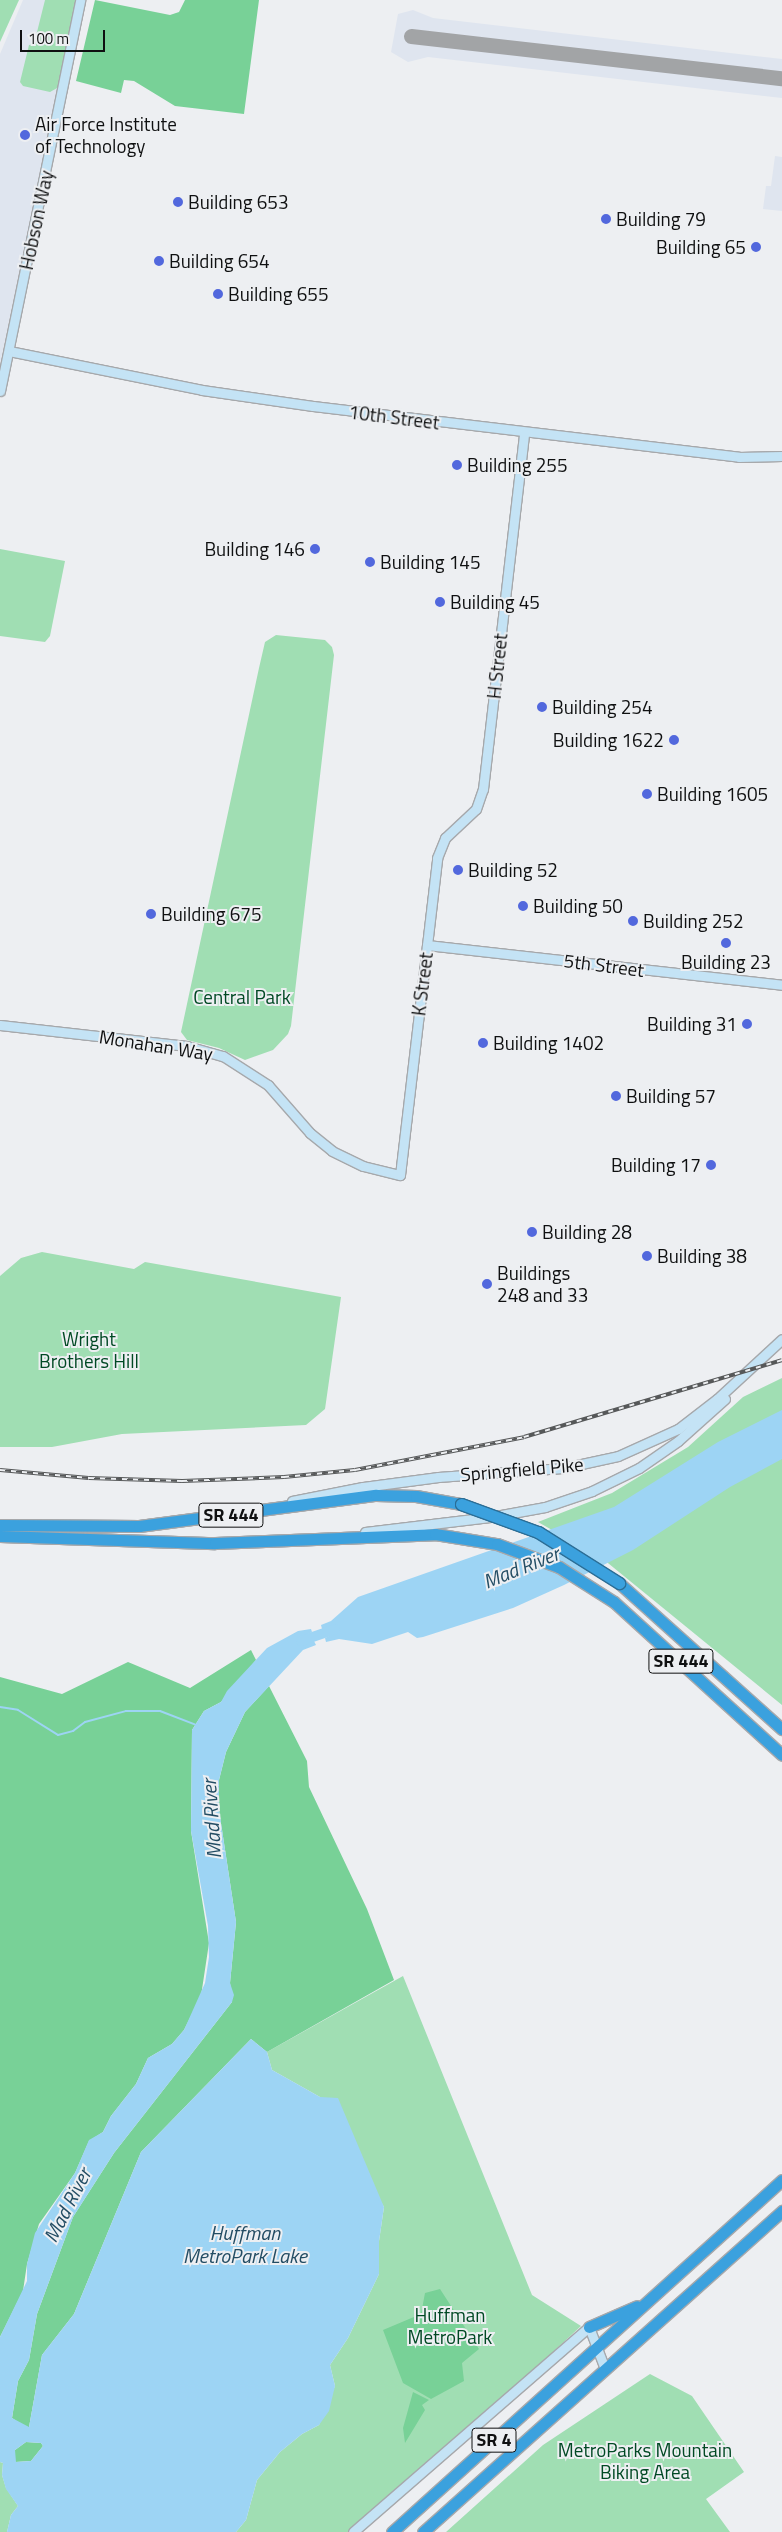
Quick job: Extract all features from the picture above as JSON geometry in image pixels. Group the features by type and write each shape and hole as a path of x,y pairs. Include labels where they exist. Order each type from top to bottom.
{"highway":[{"name":"SR 444","path":"0,1525 115,1527 226,1515 376,1495 416,1496 460,1504 538,1532 619,1583 782,1729"},
{"name":"SR 444","path":"0,1536 169,1543 250,1542 400,1533 449,1535 524,1552 560,1567 593,1587 628,1614 782,1755"},
{"name":"SR 4","path":"392,2532 782,2180"},
{"name":"SR 4","path":"423,2532 782,2211"},
{"path":"768,2224 782,2216"},
{"path":"589,2327 652,2299"}],"street":[{"name":"Hobson Way","path":"0,391 80,0"},
{"name":"10th Street","path":"9,351 234,395 739,457 782,456"},
{"name":"H Street","path":"476,809 484,784 524,432"},
{"name":"K Street","path":"400,1175 440,848 448,835 476,809"},
{"name":"5th Street","path":"427,945 782,985"},
{"name":"Monahan Way","path":"0,1025 187,1046 223,1056 268,1085 310,1133 332,1151 363,1166 400,1175"},
{"name":"Springfield Pike","path":"226,1515 363,1487 438,1477 563,1468 618,1456 678,1429 717,1399 782,1339"},
{"name":"Springfield Pike","path":"250,1542 490,1517 545,1507 592,1491 639,1468 678,1441 782,1347"},
{"path":"354,2532 589,2327 605,2369"}],"shaded area":[{"name":"Air Force Institute of Technology","path":"23,0 77,0 0,364 0,54"},
{"path":"413,10 433,18 782,59 782,98 428,57 408,62 391,52 398,14"},
{"path":"775,156 782,157 782,211 763,209 766,186 771,186"}],"green space":[{"path":"0,0 19,0 0,42"},
{"path":"45,0 76,0 59,87 50,92 23,86 20,82 29,45 34,44"},
{"path":"95,0 170,15 179,12 185,0 259,0 244,114 175,106 134,81 124,80 121,93 76,81"},
{"path":"0,549 65,561 50,636 45,642 0,636"},
{"name":"Central Park","path":"276,635 325,640 332,647 334,655 291,1026 288,1034 273,1050 245,1060 219,1048 187,1040 181,1032 265,642"},
{"name":"Wright Brothers Hill","path":"42,1252 134,1269 145,1262 341,1297 325,1409 306,1425 122,1434 52,1447 0,1447 0,1276 21,1258"},
{"path":"782,1378 782,1705 603,1559 538,1522 612,1493 688,1447 743,1397"},
{"path":"251,1650 256,1660 221,1702 204,1711 192,1730 191,1831 209,1943 201,1996 184,2030 172,2044 148,2058 136,2084 111,2116 103,2132 89,2141 75,2173 39,2224 27,2264 23,2291 0,2337 0,1677 62,1694 128,1662 190,1688"},
{"path":"269,1686 307,1761 309,1787 367,1909 394,1980 267,2052 251,2039 141,2152 74,2314 42,2355 29,2427 25,2427 12,2418 18,2381 29,2360 37,2314 73,2217 114,2153 232,2002 230,1983 236,1922 219,1810 219,1780 226,1752 245,1712"},
{"name":"Huffman MetroPark","path":"403,1976 532,2295 581,2326 359,2532 236,2532 246,2520 257,2480 280,2452 302,2434 319,2425 335,2386 330,2365 348,2338 379,2274 379,2241 384,2207 320,2097 272,2070 267,2052"},
{"path":"440,2289 479,2349 462,2363 464,2381 431,2399 403,2383 383,2330 421,2314 425,2293"},
{"name":"MetroParks Mountain Biking Area","path":"650,2374 692,2396 744,2472 706,2499 730,2532 446,2532 543,2445"},
{"path":"413,2392 429,2400 422,2405 425,2410 405,2443 403,2428"},
{"path":"26,2442 41,2443 43,2446 31,2461 15,2462 15,2450"},
{"path":"0,2462 3,2463 2,2475 6,2488 18,2506 11,2515 7,2532 0,2532"}],"water":[{"path":"782,1410 782,1459 730,1487 633,1550 513,1608 423,1637 417,1638 408,1632 372,1644 339,1639 326,1642 325,1638 331,1635 324,1635 323,1632 329,1628 322,1629 321,1625 331,1621 358,1597 614,1507 718,1442"},
{"name":"Huffman MetroPark Lake","path":"311,1629 312,1632 306,1635 312,1635 313,1639 308,1642 314,1641 316,1645 303,1650 245,1712 226,1752 219,1780 219,1810 236,1922 230,1983 234,1995 232,2002 114,2153 73,2217 37,2314 29,2360 18,2381 12,2418 29,2427 42,2355 74,2314 141,2152 251,2039 267,2052 272,2070 320,2097 338,2098 384,2207 379,2241 379,2274 348,2338 330,2365 335,2386 329,2411 319,2425 302,2434 280,2452 257,2480 246,2520 236,2532 7,2532 11,2515 18,2506 6,2489 2,2475 3,2463 0,2462 0,2337 27,2281 27,2264 35,2233 75,2173 89,2140 103,2132 111,2116 136,2084 148,2058 172,2044 184,2030 205,1983 209,1957 208,1926 191,1831 192,1730 204,1711 221,1702 227,1691 267,1648 298,1631","holes":["26,2442 41,2443 43,2446 31,2461 16,2462 15,2450"]}],"waterway":[{"name":"Mad River","path":"301,1641 335,1629"},
{"path":"0,1707 18,1710 58,1735 73,1731 85,1722 126,1711 160,1711 197,1725"}],"taxiway":[{"path":"411,36 782,78"}],"railway":[{"path":"0,1470 89,1478 182,1481 284,1477 355,1470 524,1437 782,1360"}],"place":[{"name":"Air Force Institute of Technology","path":"25,135"},
{"name":"Building 653","path":"178,202"},
{"name":"Building 79","path":"606,219"},
{"name":"Building 65","path":"756,247"},
{"name":"Building 654","path":"159,261"},
{"name":"Building 655","path":"218,294"},
{"name":"Building 255","path":"457,465"},
{"name":"Building 146","path":"315,549"},
{"name":"Building 145","path":"370,562"},
{"name":"Building 45","path":"440,602"},
{"name":"Building 254","path":"542,707"},
{"name":"Building 1622","path":"674,740"},
{"name":"Building 1605","path":"647,794"},
{"name":"Building 52","path":"458,870"},
{"name":"Building 50","path":"523,906"},
{"name":"Building 675","path":"151,914"},
{"name":"Building 252","path":"633,921"},
{"name":"Building 23","path":"726,943"},
{"name":"Building 31","path":"747,1024"},
{"name":"Building 1402","path":"483,1043"},
{"name":"Building 57","path":"616,1096"},
{"name":"Building 17","path":"711,1165"},
{"name":"Building 28","path":"532,1232"},
{"name":"Building 38","path":"647,1256"},
{"name":"Buildings 248 and 33","path":"487,1284"}]}
